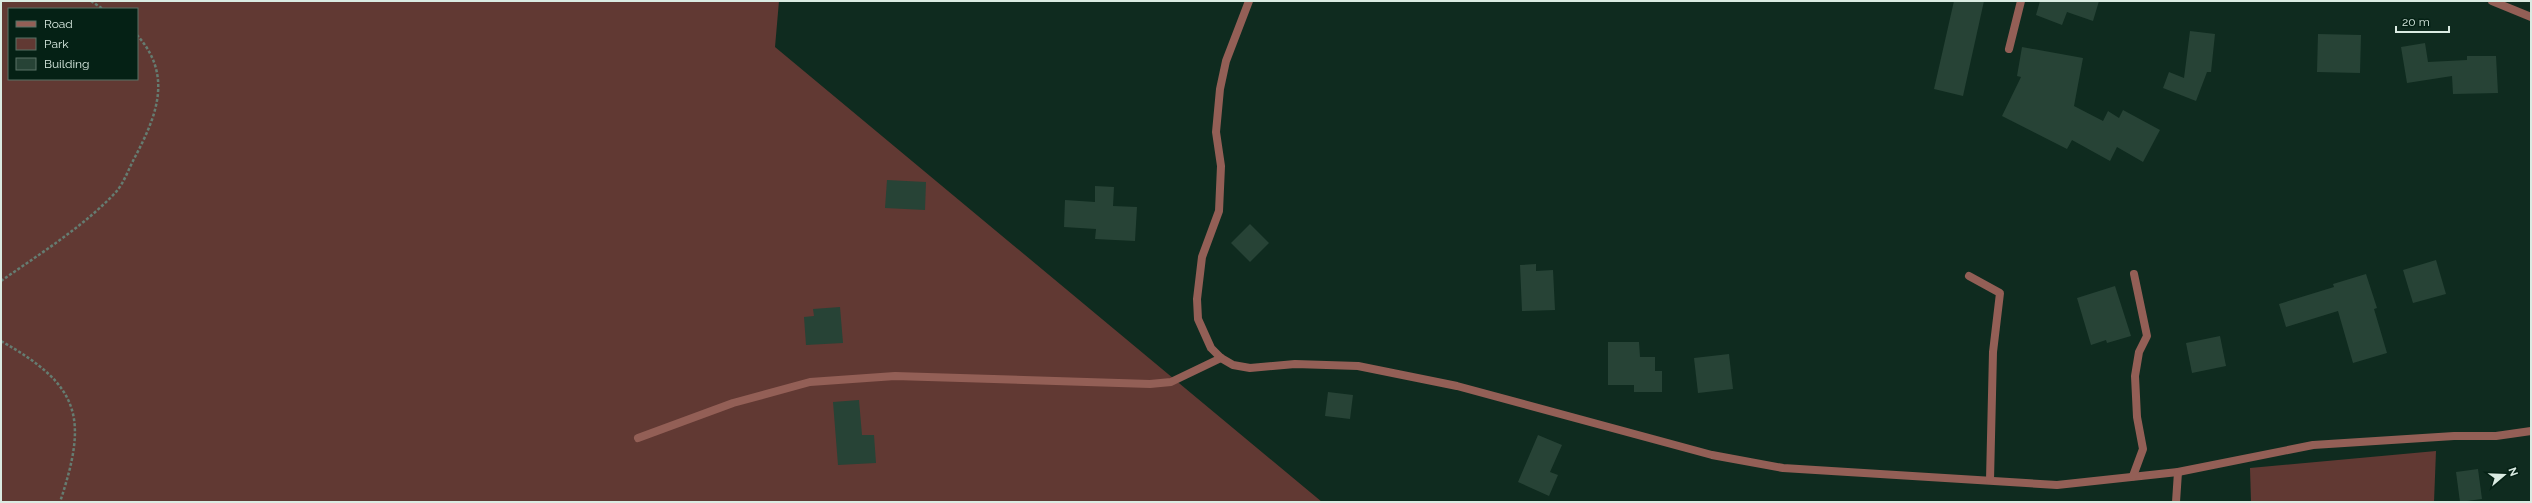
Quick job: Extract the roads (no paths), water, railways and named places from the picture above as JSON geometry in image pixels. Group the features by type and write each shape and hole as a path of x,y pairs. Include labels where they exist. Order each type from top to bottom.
{"street":[{"path":"1249,1 1226,61 1220,89 1216,132 1221,166 1219,211 1202,257 1197,300 1198,319 1211,348 1221,358 1233,365 1250,368 1295,364 1365,368 1457,386 1712,455 1783,468 1990,480 2057,486 2132,476 2178,472 2313,445 2454,436 2496,436 2531,431"},
{"path":"2009,49 2021,1"},
{"path":"2492,1 2531,17"},
{"path":"2132,476 2143,449 2137,417 2135,376 2139,352 2147,336 2134,274"},
{"path":"1969,276 2000,292 1993,352 1990,480"},
{"path":"638,438 733,404 810,382 895,376 1150,384 1171,382 1221,358"},
{"path":"2176,502 2178,472"}]}
